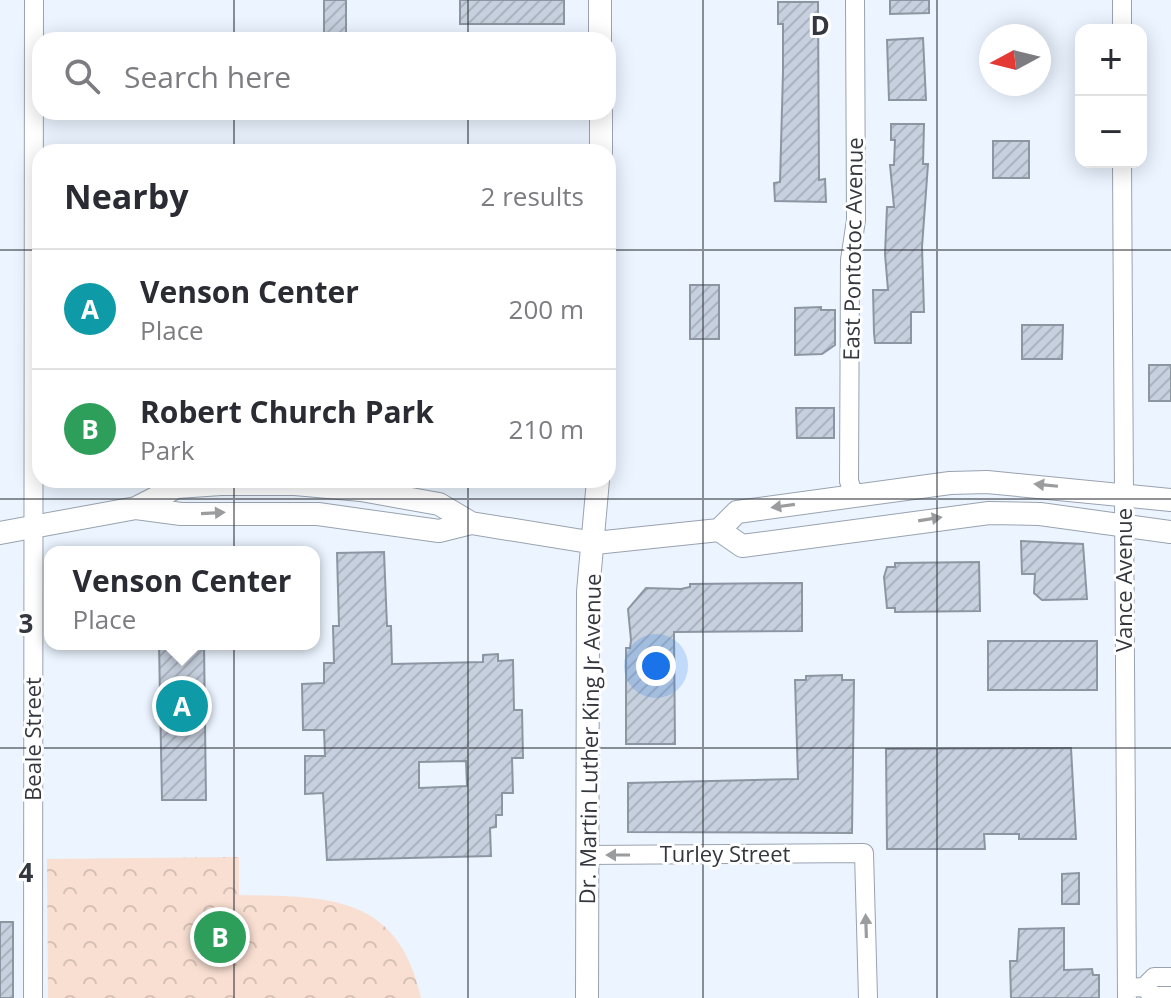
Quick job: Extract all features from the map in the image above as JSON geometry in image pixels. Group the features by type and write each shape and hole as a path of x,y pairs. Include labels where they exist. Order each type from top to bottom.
{"main road":[{"path":"600,0 600,32"},
{"path":"601,120 601,144"},
{"path":"392,488 439,504 471,523 595,543 719,530 737,512 987,482 1171,500"},
{"path":"0,533 136,508 175,488"},
{"name":"Dr. Martin Luther King Jr Avenue","path":"587,998 588,592 595,543 598,488"},
{"path":"136,508 181,514 318,514 439,531 471,523"},
{"path":"719,530 742,546 989,513 1040,514 1171,532"}],"street":[{"name":"Beale Street","path":"34,0 34,32"},
{"name":"East Pontotoc Avenue","path":"854,496 849,465 850,260 856,220 855,0"},
{"path":"1122,0 1122,24"},
{"name":"Beale Street","path":"34,120 34,144"},
{"name":"Vance Avenue","path":"1122,168 1123,525 1132,991"},
{"name":"Beale Street","path":"33,488 33,998"},
{"name":"Turley Street","path":"586,855 864,853 868,998"},
{"path":"1132,991 1154,977 1171,977"},
{"path":"1132,991 1171,996"}],"green space":[{"path":"239,857 239,895 329,901 354,908 376,920 395,938 410,964 421,998 48,998 47,859"}],"building":[{"path":"324,0 346,0 346,32 324,32"},
{"path":"460,0 564,0 564,24 460,24"},
{"path":"890,0 929,0 929,13 890,14"},
{"path":"778,2 818,2 819,180 825,179 826,202 775,201 774,183 780,182 783,72 783,24 778,24"},
{"path":"923,38 926,100 889,100 887,40"},
{"path":"891,124 924,124 923,164 928,164 922,247 924,312 911,312 911,343 875,343 874,333 873,290 888,290 885,254 887,207 894,207 890,165 894,165 895,140 891,140"},
{"path":"993,141 1029,141 1029,178 993,178"},
{"path":"690,285 719,285 719,339 690,339"},
{"path":"821,307 821,310 835,310 835,345 822,354 795,355 795,308"},
{"path":"1022,325 1063,325 1062,359 1022,359"},
{"path":"1149,365 1171,365 1171,401 1149,401"},
{"path":"796,408 834,408 834,438 797,438"},
{"path":"1021,541 1083,544 1087,599 1042,600 1034,593 1035,574 1022,574"},
{"path":"384,552 392,664 483,662 483,655 498,654 498,661 513,660 514,710 522,710 523,758 512,758 513,793 502,793 502,815 496,815 496,827 490,828 491,856 327,860 323,793 305,794 305,756 325,756 324,730 303,730 302,684 324,683 324,663 334,663 333,626 339,626 337,553","holes":["466,761 467,786 419,788 419,762"]},
{"path":"979,562 980,611 895,612 895,608 887,608 884,577 887,567 895,567 895,563"},
{"path":"802,583 802,631 674,632 675,744 626,744 626,648 630,648 631,640 628,609 646,588 681,589 690,587 690,584"},
{"path":"988,641 1097,641 1097,690 988,690"},
{"path":"159,650 204,650 206,800 162,800"},
{"path":"842,675 842,680 854,680 852,833 628,832 628,783 798,779 795,680 806,680 806,676"},
{"path":"1071,748 1076,839 1019,839 1019,834 984,834 985,849 887,849 886,749"},
{"path":"1079,873 1079,904 1062,904 1062,874"},
{"path":"0,922 13,922 13,998 0,998"},
{"path":"1064,928 1064,970 1092,969 1093,975 1099,975 1099,998 1011,998 1010,961 1017,961 1019,929"}],"place":[{"name":"Venson Center","path":"182,706"},
{"name":"Robert Church Park","path":"220,937"}]}
